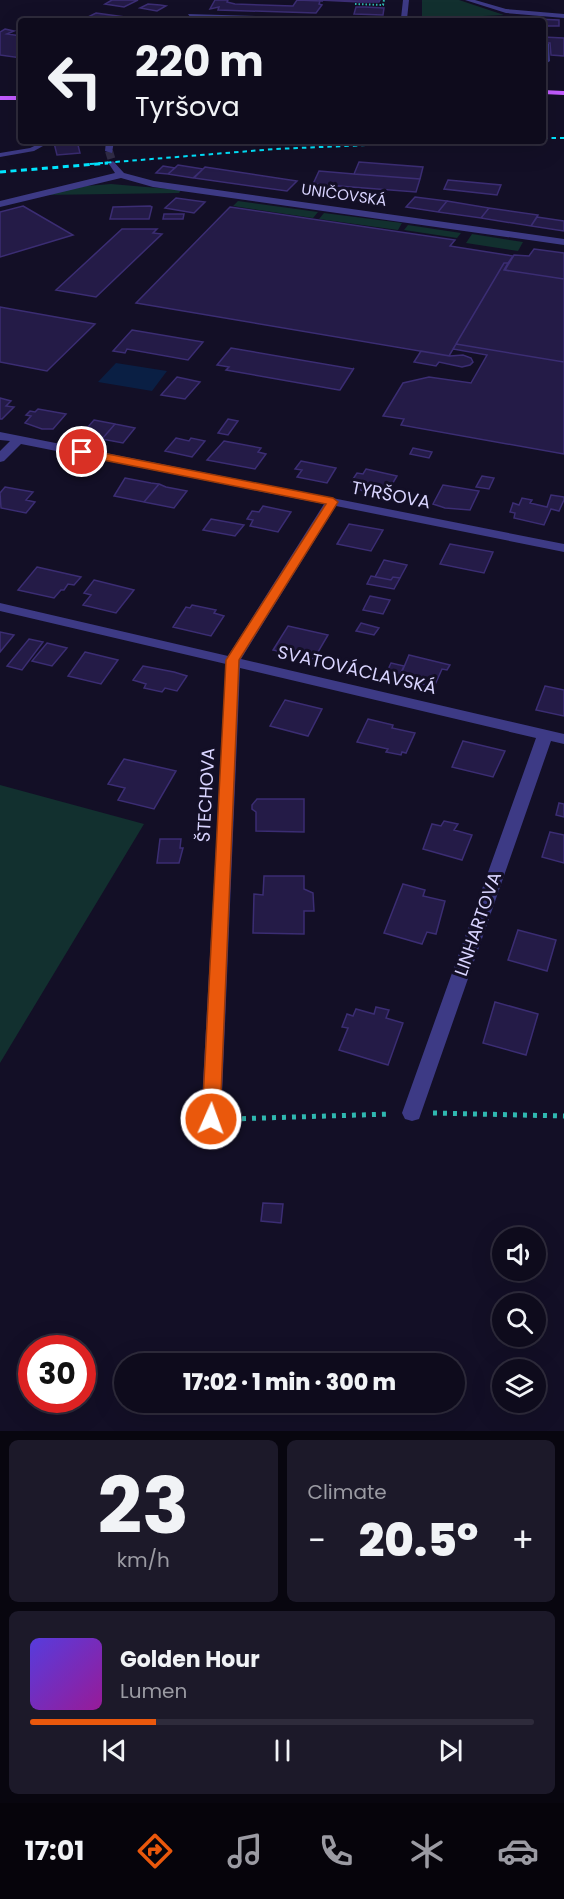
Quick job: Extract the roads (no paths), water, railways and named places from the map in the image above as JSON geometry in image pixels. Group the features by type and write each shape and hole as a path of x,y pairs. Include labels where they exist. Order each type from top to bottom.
{"main road":[{"path":"546,92 564,93"},
{"path":"2,96 18,93"},
{"path":"2,96 18,99"}],"street":[{"path":"404,18 406,0"},
{"path":"468,0 506,11 564,16"},
{"path":"188,18 194,8"},
{"path":"516,18 541,15"},
{"path":"109,151 110,144"},
{"path":"0,204 121,175 113,164"},
{"name":"UNIČOVSKÁ","path":"121,175 153,184 564,242"},
{"name":"TYRŠOVA","path":"0,436 564,548"},
{"path":"0,458 18,440"},
{"name":"ŠTECHOVA","path":"211,1119 233,660 333,502"},
{"name":"SVATOVÁCLAVSKÁ","path":"0,607 564,739"},
{"name":"LINHARTOVA","path":"412,1113 545,735"}],"lane":[{"path":"546,44 547,61"},
{"path":"0,155 32,150 43,144"}],"water":[{"path":"116,363 167,371 152,391 98,382"}],"tunnel":[{"path":"109,151 113,164"}],"railway":[{"path":"546,138 564,138"},
{"path":"90,164 275,149 391,144"},
{"path":"0,172 108,163"}]}
